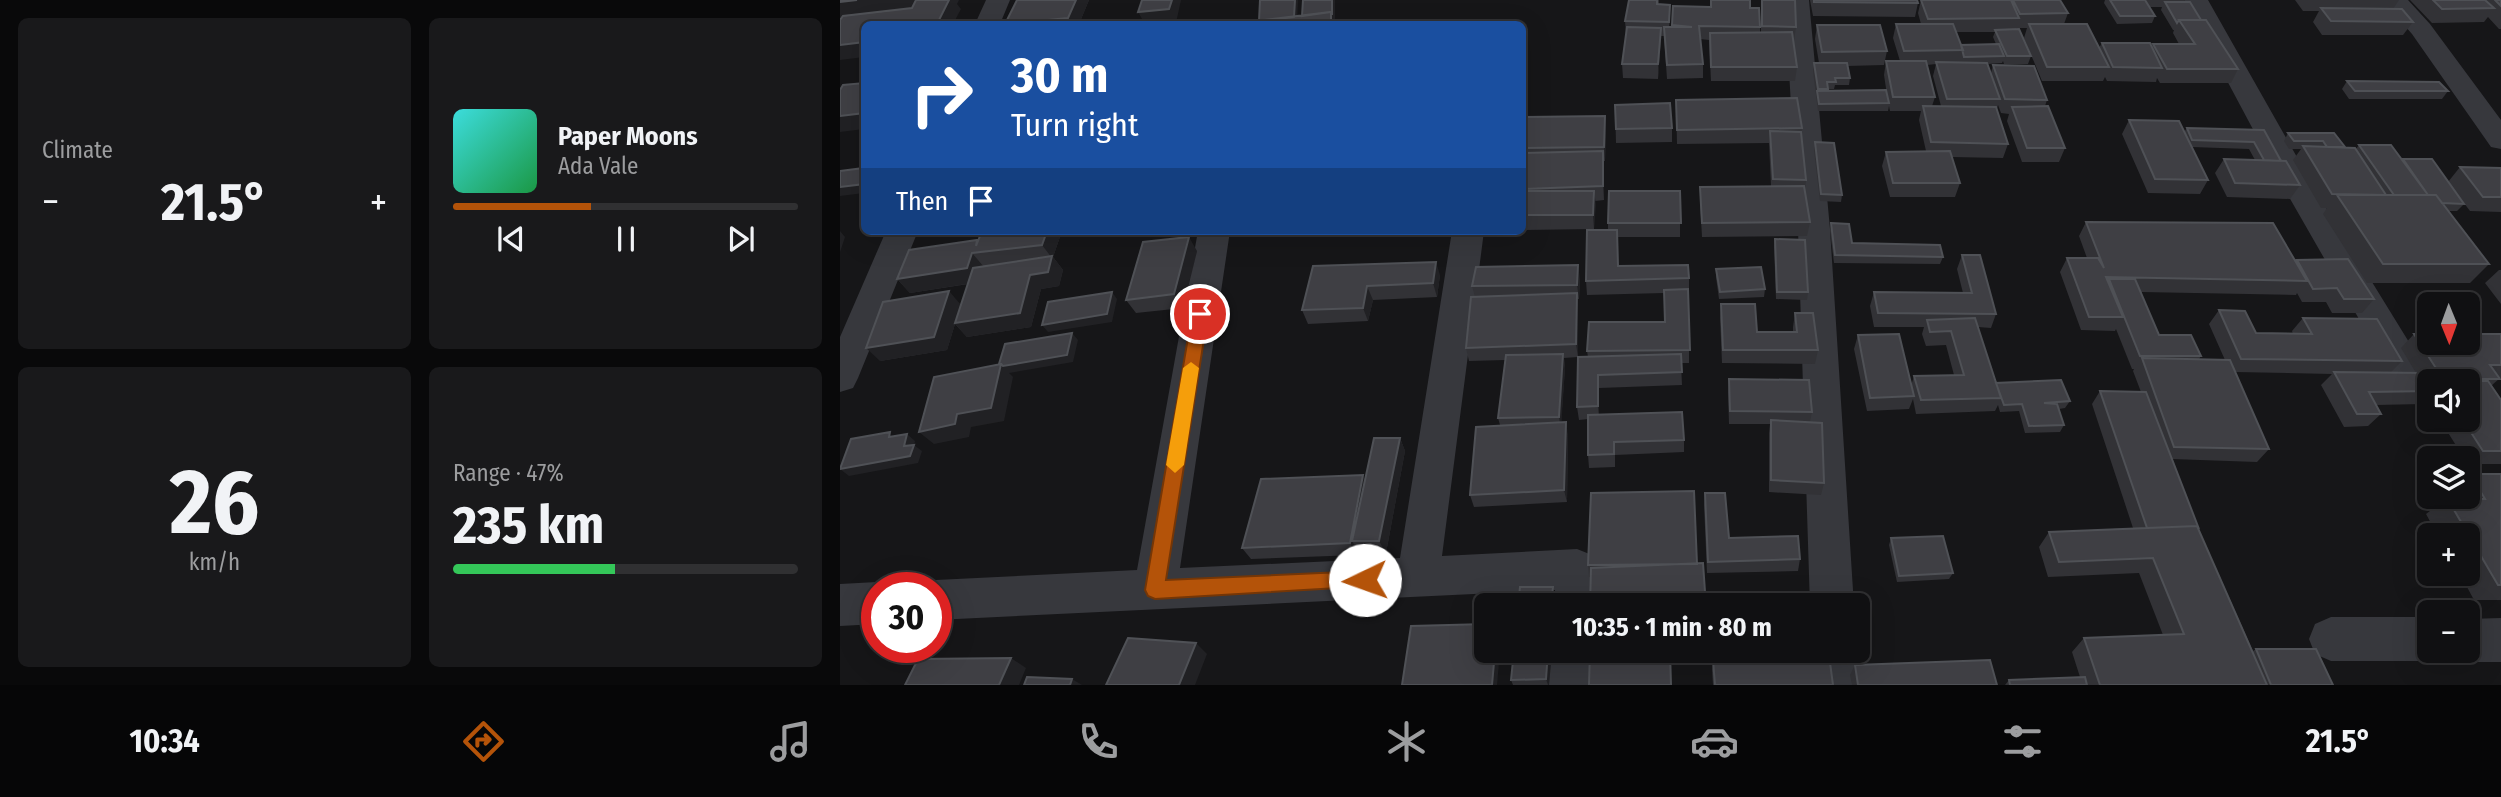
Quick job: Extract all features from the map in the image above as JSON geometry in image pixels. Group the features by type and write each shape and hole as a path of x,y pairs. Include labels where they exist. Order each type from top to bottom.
{"street":[{"path":"989,21 999,0"},
{"path":"1797,0 1814,229 1831,593"},
{"path":"2196,0 2304,197 2407,370"},
{"path":"2394,0 2421,29 2501,140"},
{"path":"840,378 900,235"},
{"path":"1155,590 1213,235"},
{"path":"1418,577 1467,235"},
{"path":"952,599 1577,569 1576,593"},
{"path":"840,605 861,604"},
{"path":"2331,639 2417,639"},
{"path":"2480,640 2501,640"},
{"path":"1570,685 1571,663"},
{"path":"1839,663 1842,685"}],"building":[{"path":"916,0 949,0 938,21 861,21 861,42 840,45 840,20 843,16 912,8"},
{"path":"1017,0 1076,0 1068,18 1006,21"},
{"path":"1142,0 1172,0 1169,9 1138,12"},
{"path":"1260,0 1295,0 1294,17 1259,21"},
{"path":"1303,0 1332,0 1332,15 1331,12 1302,16"},
{"path":"1629,0 1657,0 1657,4 1670,5 1669,22 1625,21"},
{"path":"1711,0 1750,0 1750,8 1759,8 1760,27 1699,26 1703,64 1667,65 1664,27 1692,27 1672,25 1673,6 1711,7"},
{"path":"1762,0 1795,0 1796,27 1762,26"},
{"path":"1917,0 1918,3 1814,2"},
{"path":"1921,0 2011,0 2019,18 1928,19"},
{"path":"2013,0 2060,0 2068,13 2020,14"},
{"path":"2110,0 2145,0 2155,16 2120,16"},
{"path":"2433,0 2485,0 2494,8 2442,9"},
{"path":"2165,2 2190,2 2201,20 2179,20 2177,23"},
{"path":"2321,8 2402,9 2413,22 2331,21"},
{"path":"1331,12 1331,21 1255,21"},
{"path":"2179,20 2206,20 2238,69 2167,69 2153,44 2195,44"},
{"path":"1896,24 1953,24 1963,50 1904,51"},
{"path":"2029,24 2087,24 2109,67 2047,67"},
{"path":"1817,25 1880,25 1887,51 1822,52"},
{"path":"1627,27 1661,28 1658,64 1622,64"},
{"path":"2019,29 2031,56 2007,56 1995,30"},
{"path":"1792,32 1797,67 1711,67 1710,33"},
{"path":"2102,43 2150,43 2162,68 2113,67"},
{"path":"1999,44 2004,56 1964,57 1961,45"},
{"path":"1886,61 1926,61 1935,97 1893,97"},
{"path":"1936,62 1987,63 2000,99 1947,99"},
{"path":"1814,63 1847,63 1850,78 1835,78 1836,82 1827,82 1828,89 1818,89"},
{"path":"1993,65 2034,66 2047,100 2005,99"},
{"path":"2347,81 2439,82 2448,91 2355,91"},
{"path":"861,83 861,113 840,116 840,90 843,85"},
{"path":"1886,90 1889,103 1819,104 1817,91"},
{"path":"1797,98 1802,128 1677,130 1676,100"},
{"path":"1670,103 1672,128 1616,129 1615,105"},
{"path":"1923,106 1996,107 2008,144 1931,142"},
{"path":"2048,106 2065,148 2027,148 2012,107"},
{"path":"1605,116 1604,147 1526,148 1526,117"},
{"path":"2129,120 2179,121 2208,180 2155,179"},
{"path":"2187,128 2264,130 2281,161 2264,160 2254,142 2192,140"},
{"path":"1770,131 1801,132 1806,180 1773,179"},
{"path":"2288,133 2334,133 2345,147 2327,147 2323,141 2294,141"},
{"path":"1815,142 1834,143 1842,195 1821,194"},
{"path":"2359,145 2391,145 2428,195 2394,195"},
{"path":"2303,146 2355,148 2386,195 2332,194"},
{"path":"1603,151 1603,186 1526,189 1526,153"},
{"path":"1950,151 1960,183 1893,183 1886,152"},
{"path":"2224,159 2286,161 2300,185 2235,183"},
{"path":"2403,159 2432,159 2464,204 2442,203 2436,195 2428,195"},
{"path":"2460,167 2501,168 2501,197 2483,197"},
{"path":"861,168 861,184 840,187 840,171"},
{"path":"1804,186 1810,222 1702,223 1700,187"},
{"path":"1526,191 1594,191 1593,215 1526,215"},
{"path":"1609,191 1680,191 1681,223 1608,223"},
{"path":"2337,195 2436,195 2489,264 2383,264"},
{"path":"2086,222 2273,223 2307,281 2106,277 2123,317 2089,317 2067,258 2098,258 2104,268"},
{"path":"1831,223 1849,224 1852,243 1940,245 1943,257 1835,255"},
{"path":"1587,230 1617,230 1618,266 1688,265 1689,278 1586,281"},
{"path":"980,235 1046,235 1042,245 972,253 967,268 897,279 909,250 977,240 976,246"},
{"path":"1189,237 1174,294 1126,300 1143,242"},
{"path":"1775,239 1805,240 1808,292 1777,292"},
{"path":"1962,255 1980,255 1996,314 1878,313 1874,292 1972,293"},
{"path":"1052,256 1048,272 1030,275 1020,313 955,323 973,268"},
{"path":"2348,259 2374,299 2344,299 2337,288 2313,289 2297,260"},
{"path":"1436,262 1433,283 1367,286 1363,308 1302,310 1313,266"},
{"path":"1578,265 1577,285 1472,286 1476,267"},
{"path":"1761,267 1765,289 1720,292 1716,269"},
{"path":"2109,279 2135,279 2159,335 2191,335 2201,356 2140,356"},
{"path":"1688,289 1690,350 1587,351 1589,322 1665,322 1664,290"},
{"path":"949,291 934,337 866,348 883,302"},
{"path":"1112,292 1107,314 1042,325 1048,302"},
{"path":"1577,293 1576,344 1466,348 1471,297"},
{"path":"1721,304 1755,304 1757,332 1797,332 1795,313 1813,313 1818,350 1723,350"},
{"path":"2219,310 2245,311 2256,333 2312,334 2303,318 2377,319 2402,361 2241,359"},
{"path":"1975,318 2001,398 1921,400 1914,376 1964,375 1951,331 1930,332 1927,320"},
{"path":"1072,333 1067,355 1003,366 999,364 1005,344"},
{"path":"1899,334 1914,396 1870,398 1858,335"},
{"path":"2480,334 2501,334 2501,365 2490,365 2500,379 2480,379 2480,369 2437,369 2428,355 2480,355"},
{"path":"1563,354 1559,417 1498,418 1506,355"},
{"path":"1681,354 1682,372 1598,375 1598,406 1577,407 1578,357"},
{"path":"2142,358 2230,360 2269,449 2174,447"},
{"path":"1001,364 991,408 957,414 955,424 919,432 934,377"},
{"path":"2334,372 2417,373 2417,391 2369,392 2381,414 2357,414"},
{"path":"1729,379 1809,380 1812,412 1730,411"},
{"path":"2061,380 2070,401 2044,403 2057,404 2064,425 2029,426 2022,404 2004,405 1996,383"},
{"path":"2480,381 2488,381 2501,400 2501,451 2483,451 2471,432 2480,432"},
{"path":"2100,391 2146,392 2199,529 2197,526 2147,528"},
{"path":"1682,412 1684,440 1614,442 1614,454 1588,455 1588,415"},
{"path":"1771,420 1822,423 1824,483 1771,480"},
{"path":"1566,422 1564,490 1470,495 1476,427"},
{"path":"890,432 889,437 907,434 904,446 914,445 910,456 840,469 851,439"},
{"path":"1374,438 1400,438 1379,541 1352,541"},
{"path":"2480,474 2501,474 2501,585 2498,585 2480,554 2480,523 2462,523 2453,509 2480,509 2480,499 2485,499 2480,491"},
{"path":"1363,475 1350,543 1242,548 1261,479"},
{"path":"1694,491 1697,564 1588,565 1591,493"},
{"path":"1705,493 1725,493 1729,538 1798,536 1800,559 1708,562"},
{"path":"2197,526 2267,685 2100,685 2084,638 2184,634 2153,558 2059,562 2049,532"},
{"path":"1943,536 1953,573 1899,576 1891,538"},
{"path":"1703,563 1705,593 1590,593 1591,568"},
{"path":"1520,587 1553,587 1552,593 1519,593"},
{"path":"1474,624 1474,663 1494,663 1492,685 1402,685 1411,626"},
{"path":"1128,638 1196,643 1179,685 1106,685"},
{"path":"2256,649 2316,649 2333,685 2271,685"},
{"path":"1011,658 999,685 905,685 916,663 952,663 952,659"},
{"path":"1990,660 1997,685 1858,685 1855,665"},
{"path":"1513,663 1547,663 1546,679 1511,680"},
{"path":"1590,663 1670,663 1671,685 1589,685"},
{"path":"1713,663 1830,663 1833,685 1715,685"},
{"path":"1027,677 1072,679 1070,685 1024,685"},
{"path":"2085,677 2087,685 2010,685 2009,680"}],"slow traffic":[{"path":"1175,465 1191,368"}],"route":[{"path":"1200,314 1155,590 1365,580"}]}
